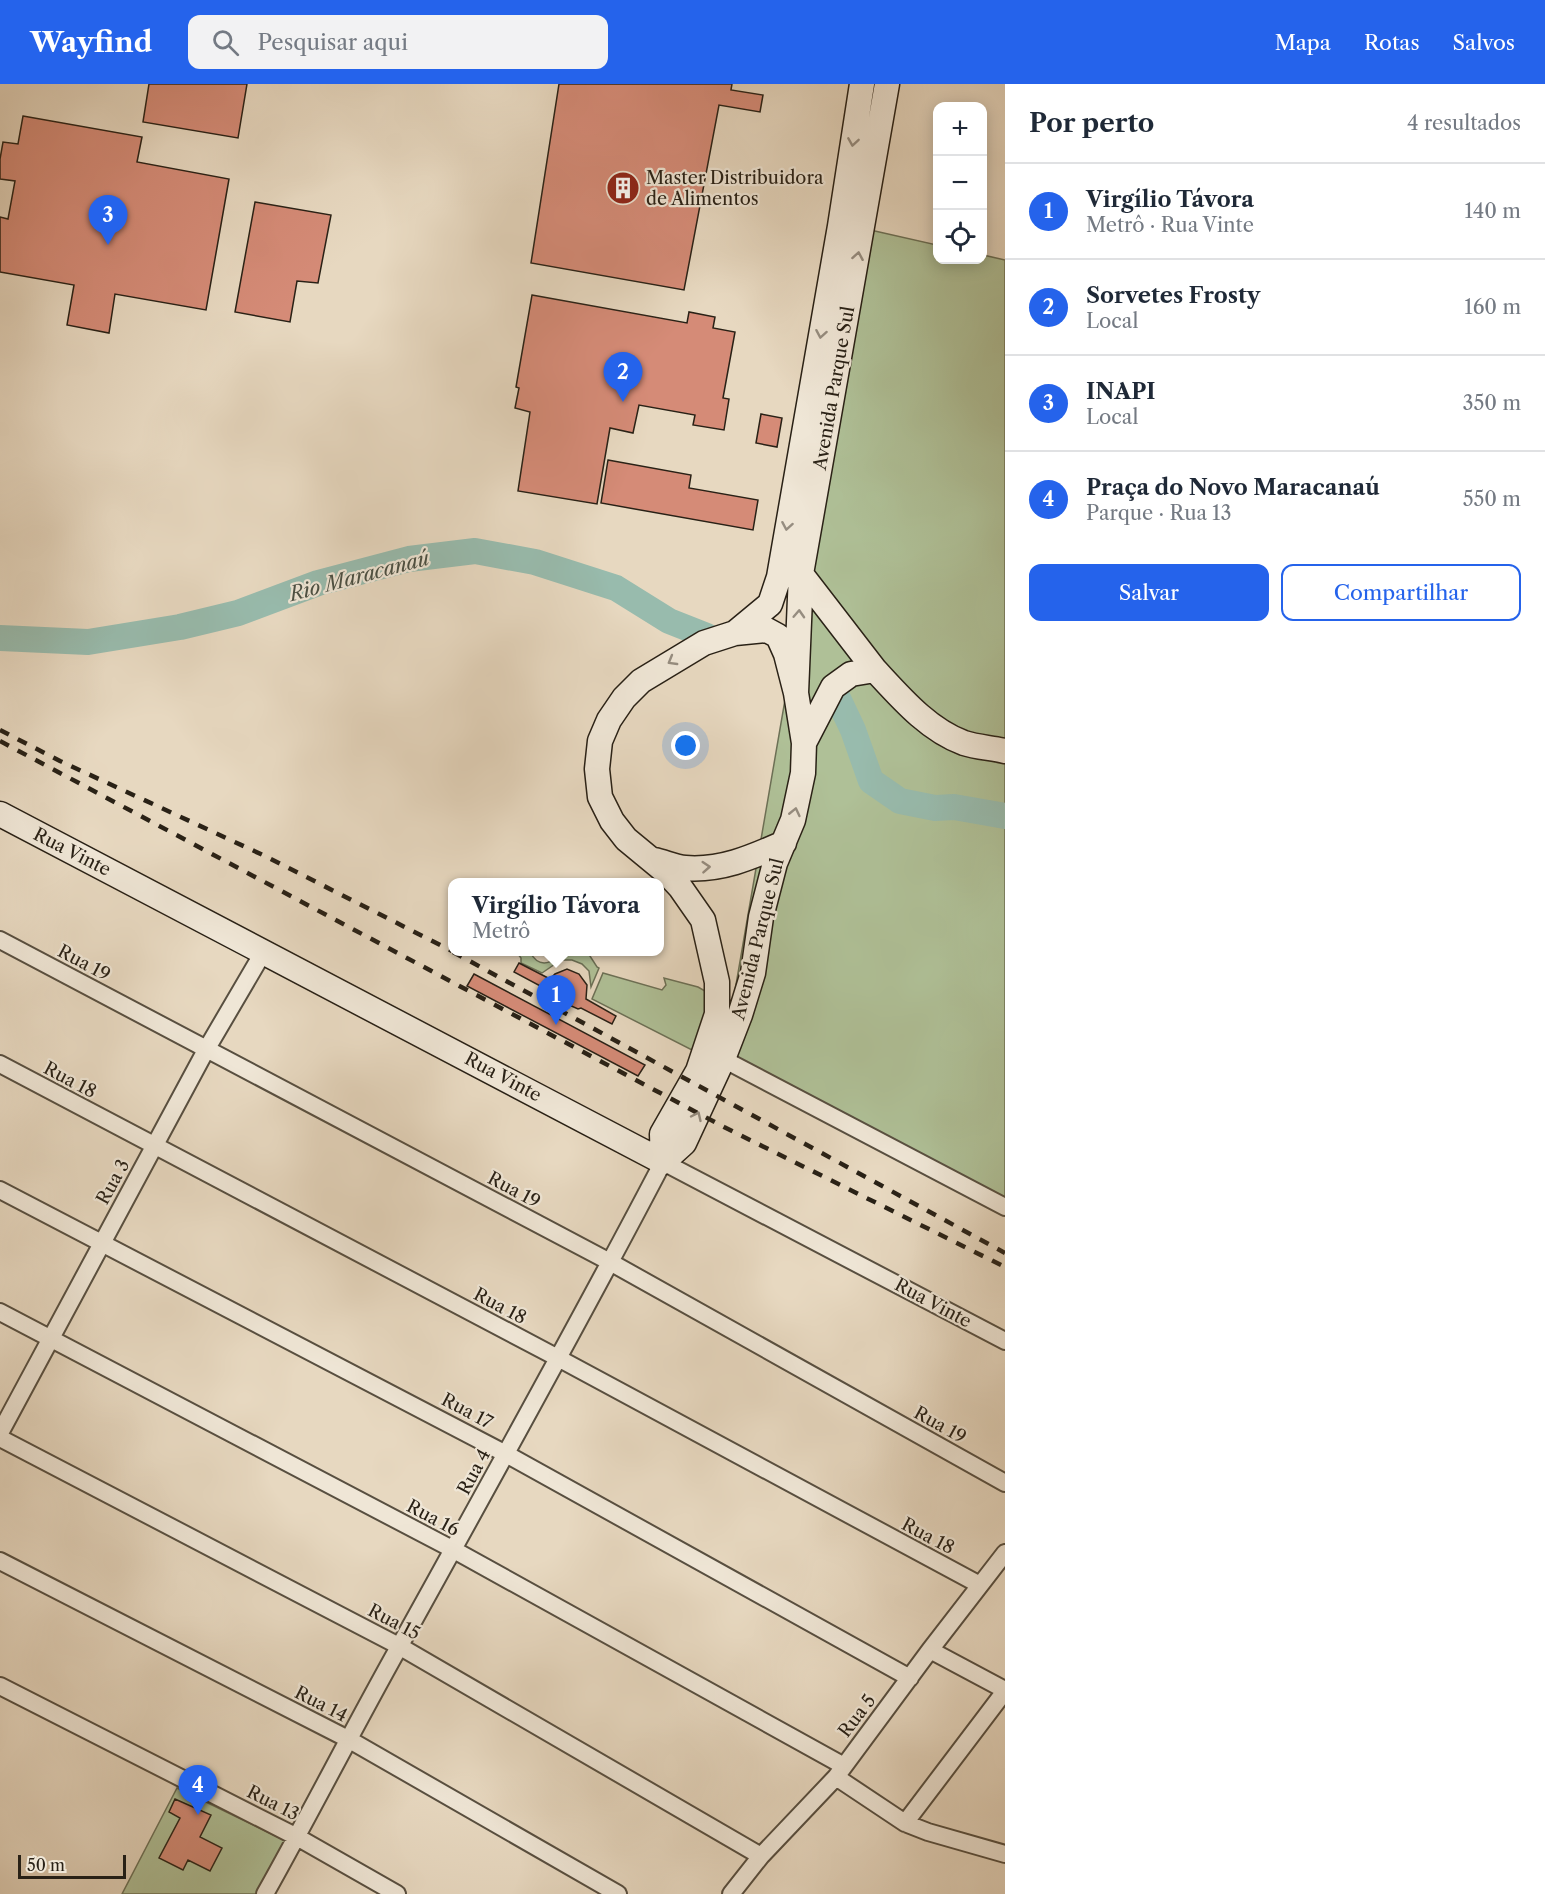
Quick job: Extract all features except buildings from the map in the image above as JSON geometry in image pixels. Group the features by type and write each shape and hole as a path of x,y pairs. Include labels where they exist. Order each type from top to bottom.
{"street":[{"name":"Avenida Parque Sul","path":"735,633 770,604 779,577 840,226 862,84"},
{"name":"Avenida Parque Sul","path":"796,693 801,574 887,84"},
{"path":"801,574 875,670 906,702 939,729 964,743 1005,751"},
{"name":"Avenida Parque Sul","path":"767,630 777,636 786,654 796,693 804,743 803,773 793,820 775,863 761,917 753,974 740,1015 723,1059 684,1143 663,1162 662,1134 698,1071 717,1014 718,997 714,964 703,920 680,887 666,872 626,839 612,821 600,797 597,769 600,741 614,713 640,681 704,643 735,633 767,630"},
{"path":"804,743 833,687 851,674 875,670"},
{"name":"Rua Vinte","path":"0,814 1005,1341"},
{"path":"648,858 685,868 714,866 744,861 783,843"},
{"name":"Rua 19","path":"0,940 610,1262 1005,1484"},
{"name":"Rua 3","path":"0,1433 206,1050 264,951"},
{"path":"723,1059 1005,1207"},
{"name":"Rua 18","path":"0,1064 558,1358 980,1585"},
{"name":"Rua 4","path":"265,1894 663,1162"},
{"name":"Rua 17","path":"0,1190 506,1454 909,1678"},
{"name":"Rua 16","path":"0,1312 454,1550 840,1771 905,1823 1005,1854"},
{"name":"Rua 15","path":"0,1438 399,1647 761,1856"},
{"name":"Rua 5","path":"731,1894 761,1856 840,1771 1005,1553"},
{"name":"Rua 14","path":"0,1561 348,1739 618,1894"},
{"path":"905,1823 1005,1691 930,1650"},
{"name":"Rua 13","path":"0,1686 297,1837 397,1894"}],"green space":[{"path":"866,229 933,244 933,264 987,264 987,256 1005,260 1005,1207 719,1055 732,1008"},
{"path":"520,956 533,956 545,963 563,956 590,956 599,968 591,987 589,971 582,964 572,960 561,960 542,973 521,963"},
{"path":"603,973 662,990 666,985 664,978 705,991 706,1022 692,1050 592,999"},
{"path":"177,1788 288,1842 258,1894 122,1894"}],"waterway":[{"name":"Rio Maracanaú","path":"0,638 88,642 180,627 238,613 318,583 409,559 475,551 535,562 616,588 669,621 707,636"},
{"name":"Rio Maracanaú","path":"835,692 853,730 871,781 900,801 935,808 954,807 1005,816"}],"railway":[{"path":"0,730 60,761 265,856 448,949"},
{"path":"0,741 724,1127 1005,1267"},
{"path":"460,956 1005,1253"}],"place":[{"name":"Master Distribuidora de Alimentos","path":"623,188"},
{"name":"INAPI","path":"108,245"},
{"name":"Sorvetes Frosty","path":"623,402"},
{"name":"Virgílio Távora","path":"556,1025"},
{"name":"Praça do Novo Maracanaú","path":"198,1815"}]}
